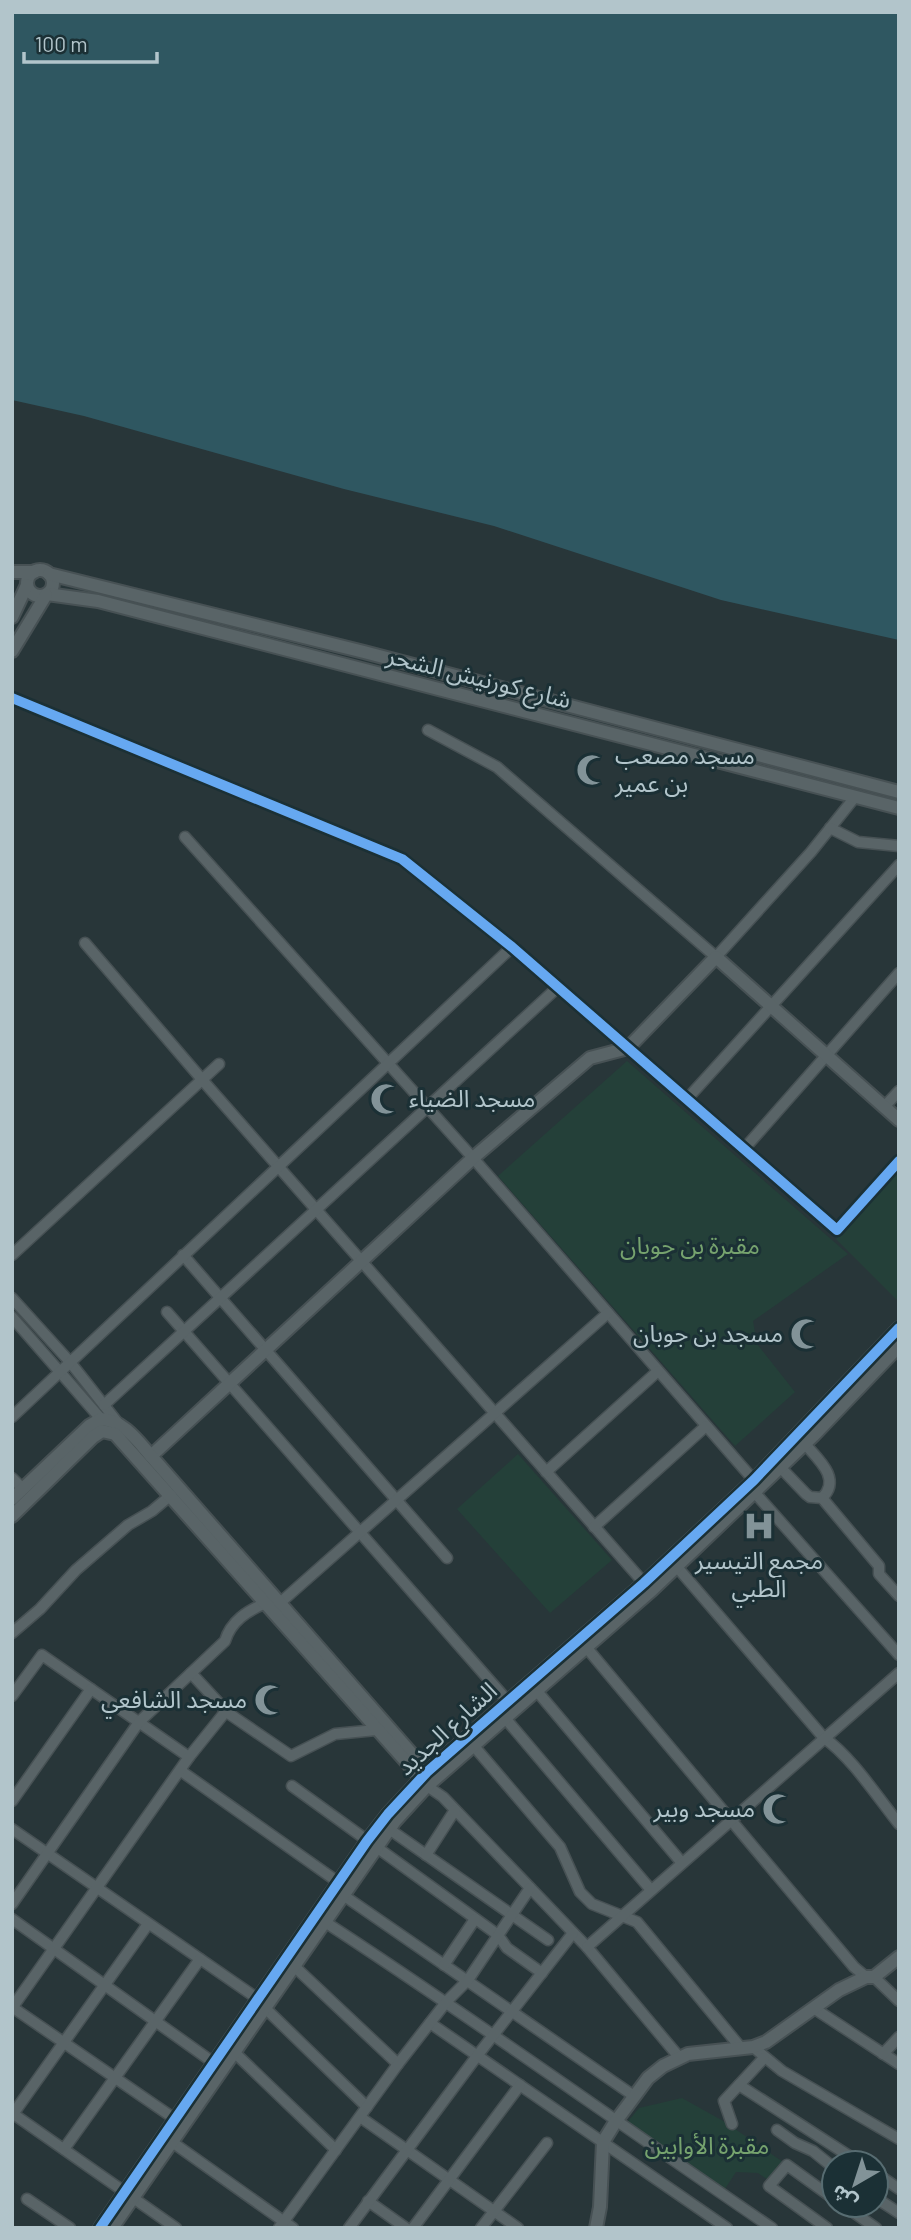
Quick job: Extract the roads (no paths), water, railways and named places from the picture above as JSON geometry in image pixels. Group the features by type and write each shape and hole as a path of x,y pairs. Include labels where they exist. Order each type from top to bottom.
{"street":[{"path":"12,572 42,570 49,574 53,584 12,651"},
{"path":"12,617 28,577 34,572"},
{"name":"شارع كورنيش الشحر","path":"49,574 364,652 899,792"},
{"path":"24,590 38,596 47,595"},
{"name":"شارع كورنيش الشحر","path":"47,595 98,601 899,808"},
{"path":"362,669 364,652"},
{"path":"12,698 402,859 512,947 837,1230 899,1161"},
{"path":"428,730 497,767 899,1120"},
{"path":"702,757 706,741"},
{"path":"151,1456 473,1158 590,1058 628,1048 716,957 855,797"},
{"path":"830,828 858,842 899,846"},
{"path":"185,836 473,1158 706,1426 899,1655"},
{"path":"687,1099 899,865"},
{"path":"85,943 644,1583"},
{"path":"12,1417 512,947"},
{"path":"744,1149 899,973"},
{"path":"104,1405 558,987"},
{"path":"12,1255 219,1064"},
{"path":"884,1107 899,1091"},
{"path":"183,1255 447,1558"},
{"path":"12,1298 70,1362 118,1423 130,1432 281,1602 443,1797 587,1947 679,2057"},
{"path":"167,1312 509,1709 651,1890"},
{"path":"281,1602 608,1313"},
{"path":"12,1317 101,1419 118,1423"},
{"name":"الشارع الجديد","path":"371,1844 389,1829 428,1779 474,1745 509,1709 536,1690 677,1567 756,1487 899,1328"},
{"name":"الشارع الجديد","path":"100,2228 172,2142 234,2052 262,2003 371,1844 387,1814 509,1709 644,1583 781,1468 899,1346"},
{"path":"546,1472 658,1371"},
{"path":"12,1499 89,1426 101,1419"},
{"path":"594,1527 706,1426"},
{"path":"12,1516 93,1437 102,1432 111,1432 120,1438 171,1495 376,1730 428,1779"},
{"path":"805,1444 830,1476 831,1485 822,1498"},
{"path":"781,1468 810,1497 822,1498 879,1566 879,1574 899,1595"},
{"path":"12,1478 23,1489"},
{"path":"12,1633 40,1609 76,1570 128,1525 152,1511 171,1495"},
{"path":"677,1567 824,1738 832,1743 856,1770 899,1825"},
{"path":"12,1904 139,1722 225,1641 229,1628 249,1610 266,1603"},
{"path":"586,1647 854,1967 899,2001"},
{"path":"12,1696 42,1655 189,1757"},
{"path":"191,1673 226,1711 291,1756 335,1734 376,1730"},
{"path":"587,1947 899,1673"},
{"path":"12,1801 91,1689"},
{"path":"536,1690 682,1863"},
{"path":"175,2119 12,2008 189,1757 226,1711"},
{"path":"474,1745 560,1847 580,1892 592,1904 637,1922 747,2048 899,2139"},
{"path":"181,1771 444,1965 634,2096"},
{"path":"292,1786 498,1935 507,1948 542,1973"},
{"path":"426,1855 455,1810"},
{"path":"12,1829 262,2003 367,2107"},
{"path":"389,1829 548,1941"},
{"name":"الشارع الجديد","path":"112,2228 175,2119 214,2063 294,1966 325,1922 341,1888"},
{"path":"172,2142 286,2226 335,2150 447,2001 468,1980 530,1888"},
{"path":"12,1919 214,2063"},
{"path":"444,1965 475,1919"},
{"path":"325,1922 447,2001 772,2228"},
{"path":"148,1924 13,2113 176,2228"},
{"path":"349,2228 573,1933"},
{"path":"596,2228 600,2207 603,2143 648,2078 679,2057 747,2048 781,2034 839,1990 870,1977 899,1957"},
{"path":"64,2149 200,1959"},
{"path":"294,1966 398,2064"},
{"path":"815,2009 899,2064"},
{"path":"430,2023 727,2228"},
{"path":"883,2054 899,2037"},
{"path":"234,2052 335,2150"},
{"path":"732,2124 724,2101 764,2058"},
{"path":"413,2228 520,2085"},
{"path":"739,2085 838,2149"},
{"path":"360,2117 518,2228"},
{"path":"777,2130 820,2157"},
{"path":"481,2228 547,2143"},
{"path":"820,2189 787,2165 769,2186 827,2228"},
{"path":"27,2199 71,2228"},
{"path":"369,2202 406,2228"}],"water":[{"path":"12,12 899,12 899,640 721,600 494,526 344,489 84,416 12,400"}],"place":[{"name":"مسجد مصعب بن عمير","path":"592,770"},
{"name":"مسجد الضياء","path":"386,1099"},
{"name":"مسجد بن جوبان","path":"806,1334"},
{"name":"مجمع التيسير الطبي","path":"759,1526"},
{"name":"مسجد الشافعي","path":"270,1700"},
{"name":"مسجد وبير","path":"778,1809"}],"park label":[{"name":"مقبرة بن جوبان","path":"690,1246"},
{"name":"مقبرة الأوابين","path":"707,2146"}]}
